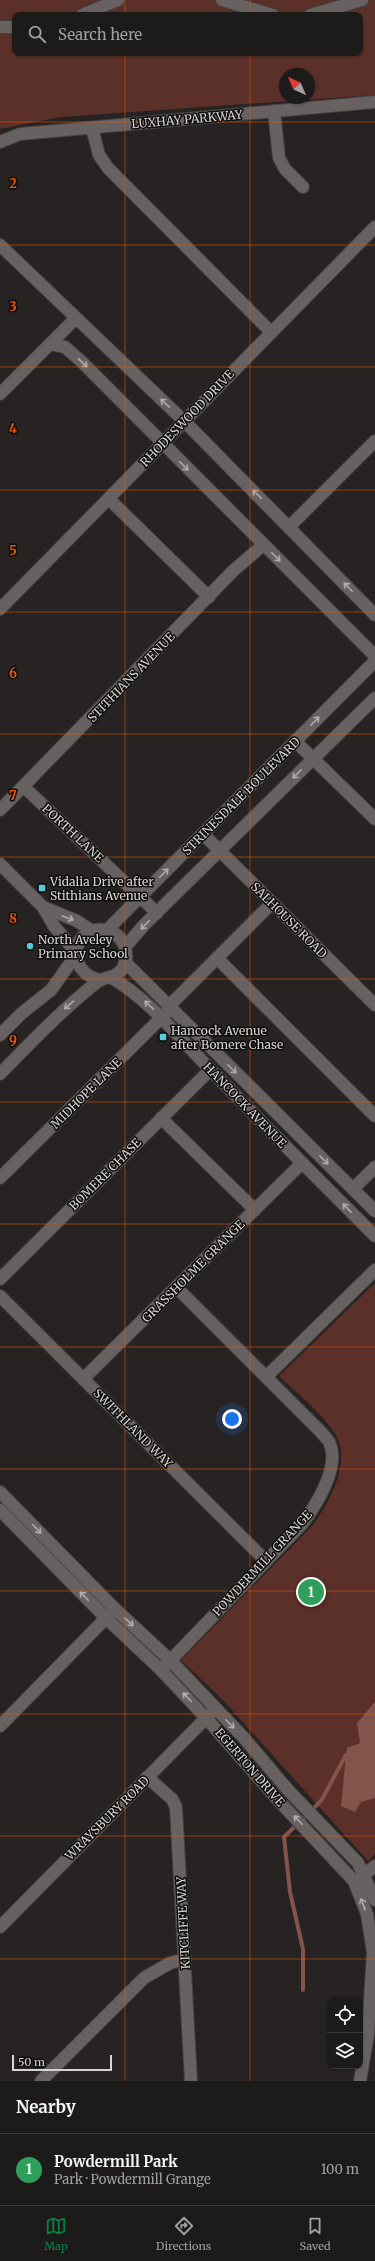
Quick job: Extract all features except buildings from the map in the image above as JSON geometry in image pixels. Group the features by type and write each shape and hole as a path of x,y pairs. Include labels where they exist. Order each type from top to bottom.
{"street":[{"path":"89,12 118,0"},
{"path":"222,0 263,12"},
{"path":"320,12 362,0"},
{"path":"0,27 12,27"},
{"name":"LUXHAY PARKWAY","path":"0,142 20,134 375,102"},
{"path":"274,111 279,158 285,169 302,187"},
{"path":"92,128 98,155 108,168 271,332"},
{"name":"RHODESWOOD DRIVE","path":"0,609 375,227"},
{"path":"2,252 184,421 375,615"},
{"path":"0,394 75,319"},
{"path":"50,344 65,347 83,363 375,656"},
{"path":"289,527 375,441"},
{"path":"109,499 209,597"},
{"name":"STITHIANS AVENUE","path":"0,810 233,571 263,545"},
{"name":"STRINESDALE BOULEVARD","path":"107,930 375,662"},
{"name":"STRINESDALE BOULEVARD","path":"125,947 156,913 375,698"},
{"path":"296,741 375,819"},
{"name":"PORTH LANE","path":"24,787 156,913"},
{"name":"SALHOUSE ROAD","path":"203,834 375,1005"},
{"path":"0,864 42,907 54,926 76,954 78,964 83,972 90,978 100,980 112,978 122,969 125,962 125,947 115,934 107,930 92,931 81,939 76,954 51,990 22,1013 0,1035"},
{"name":"MIDHOPE LANE","path":"0,1178 162,1017 217,958 272,903"},
{"path":"42,907 77,921 92,931"},
{"path":"217,958 375,1116"},
{"name":"HANCOCK AVENUE","path":"125,962 375,1211"},
{"name":"HANCOCK AVENUE","path":"112,978 131,989 162,1017 210,1070 375,1236"},
{"path":"0,1074 64,1009 100,980"},
{"name":"BOMERE CHASE","path":"0,1279 210,1070"},
{"path":"161,1118 255,1210"},
{"name":"GRASSHOLME GRANGE","path":"83,1379 302,1163"},
{"path":"353,1189 375,1167"},
{"path":"266,1377 375,1270"},
{"name":"POWDERMILL GRANGE","path":"161,1670 265,1560 284,1544 317,1504 332,1457 330,1444 321,1432 176,1287"},
{"name":"SWITHLAND WAY","path":"0,1296 265,1560"},
{"name":"EGERTON DRIVE","path":"0,1492 115,1609 170,1660 278,1800 319,1841 360,1878 375,1900"},
{"path":"0,1528 4,1514 18,1509"},
{"name":"EGERTON DRIVE","path":"4,1514 106,1618 161,1670 210,1713 244,1738 288,1790 329,1831 358,1863 373,1952 368,2034 360,2081"},
{"path":"0,1726 115,1609"},
{"name":"WRAYSBURY ROAD","path":"0,1927 210,1713"},
{"name":"KITCLIFFE WAY","path":"147,1778 172,1798 176,1807 191,2081"},
{"path":"360,1878 375,1866"},
{"path":"41,2081 144,1978 170,1963 185,1959"}],"shaded area":[{"path":"0,0 375,0 375,95 315,99 315,68 279,68 279,102 61,117 0,129"},
{"path":"375,1283 375,1854 368,1861 222,1699 181,1660 313,1525 330,1497 338,1477 340,1466 340,1445 337,1437 323,1418 279,1376"},
{"path":"375,1702 375,1798 361,1802 355,1812 341,1806 347,1748 360,1743 357,1723"}],"waterway":[{"path":"303,1990 303,1949 290,1892 284,1837 321,1801 346,1755"}],"place":[{"name":"Vidalia Drive after Stithians Avenue","path":"42,888"},
{"name":"North Aveley Primary School","path":"30,946"},
{"name":"Hancock Avenue after Bomere Chase","path":"163,1037"},
{"name":"Powdermill Park","path":"311,1592"}]}
